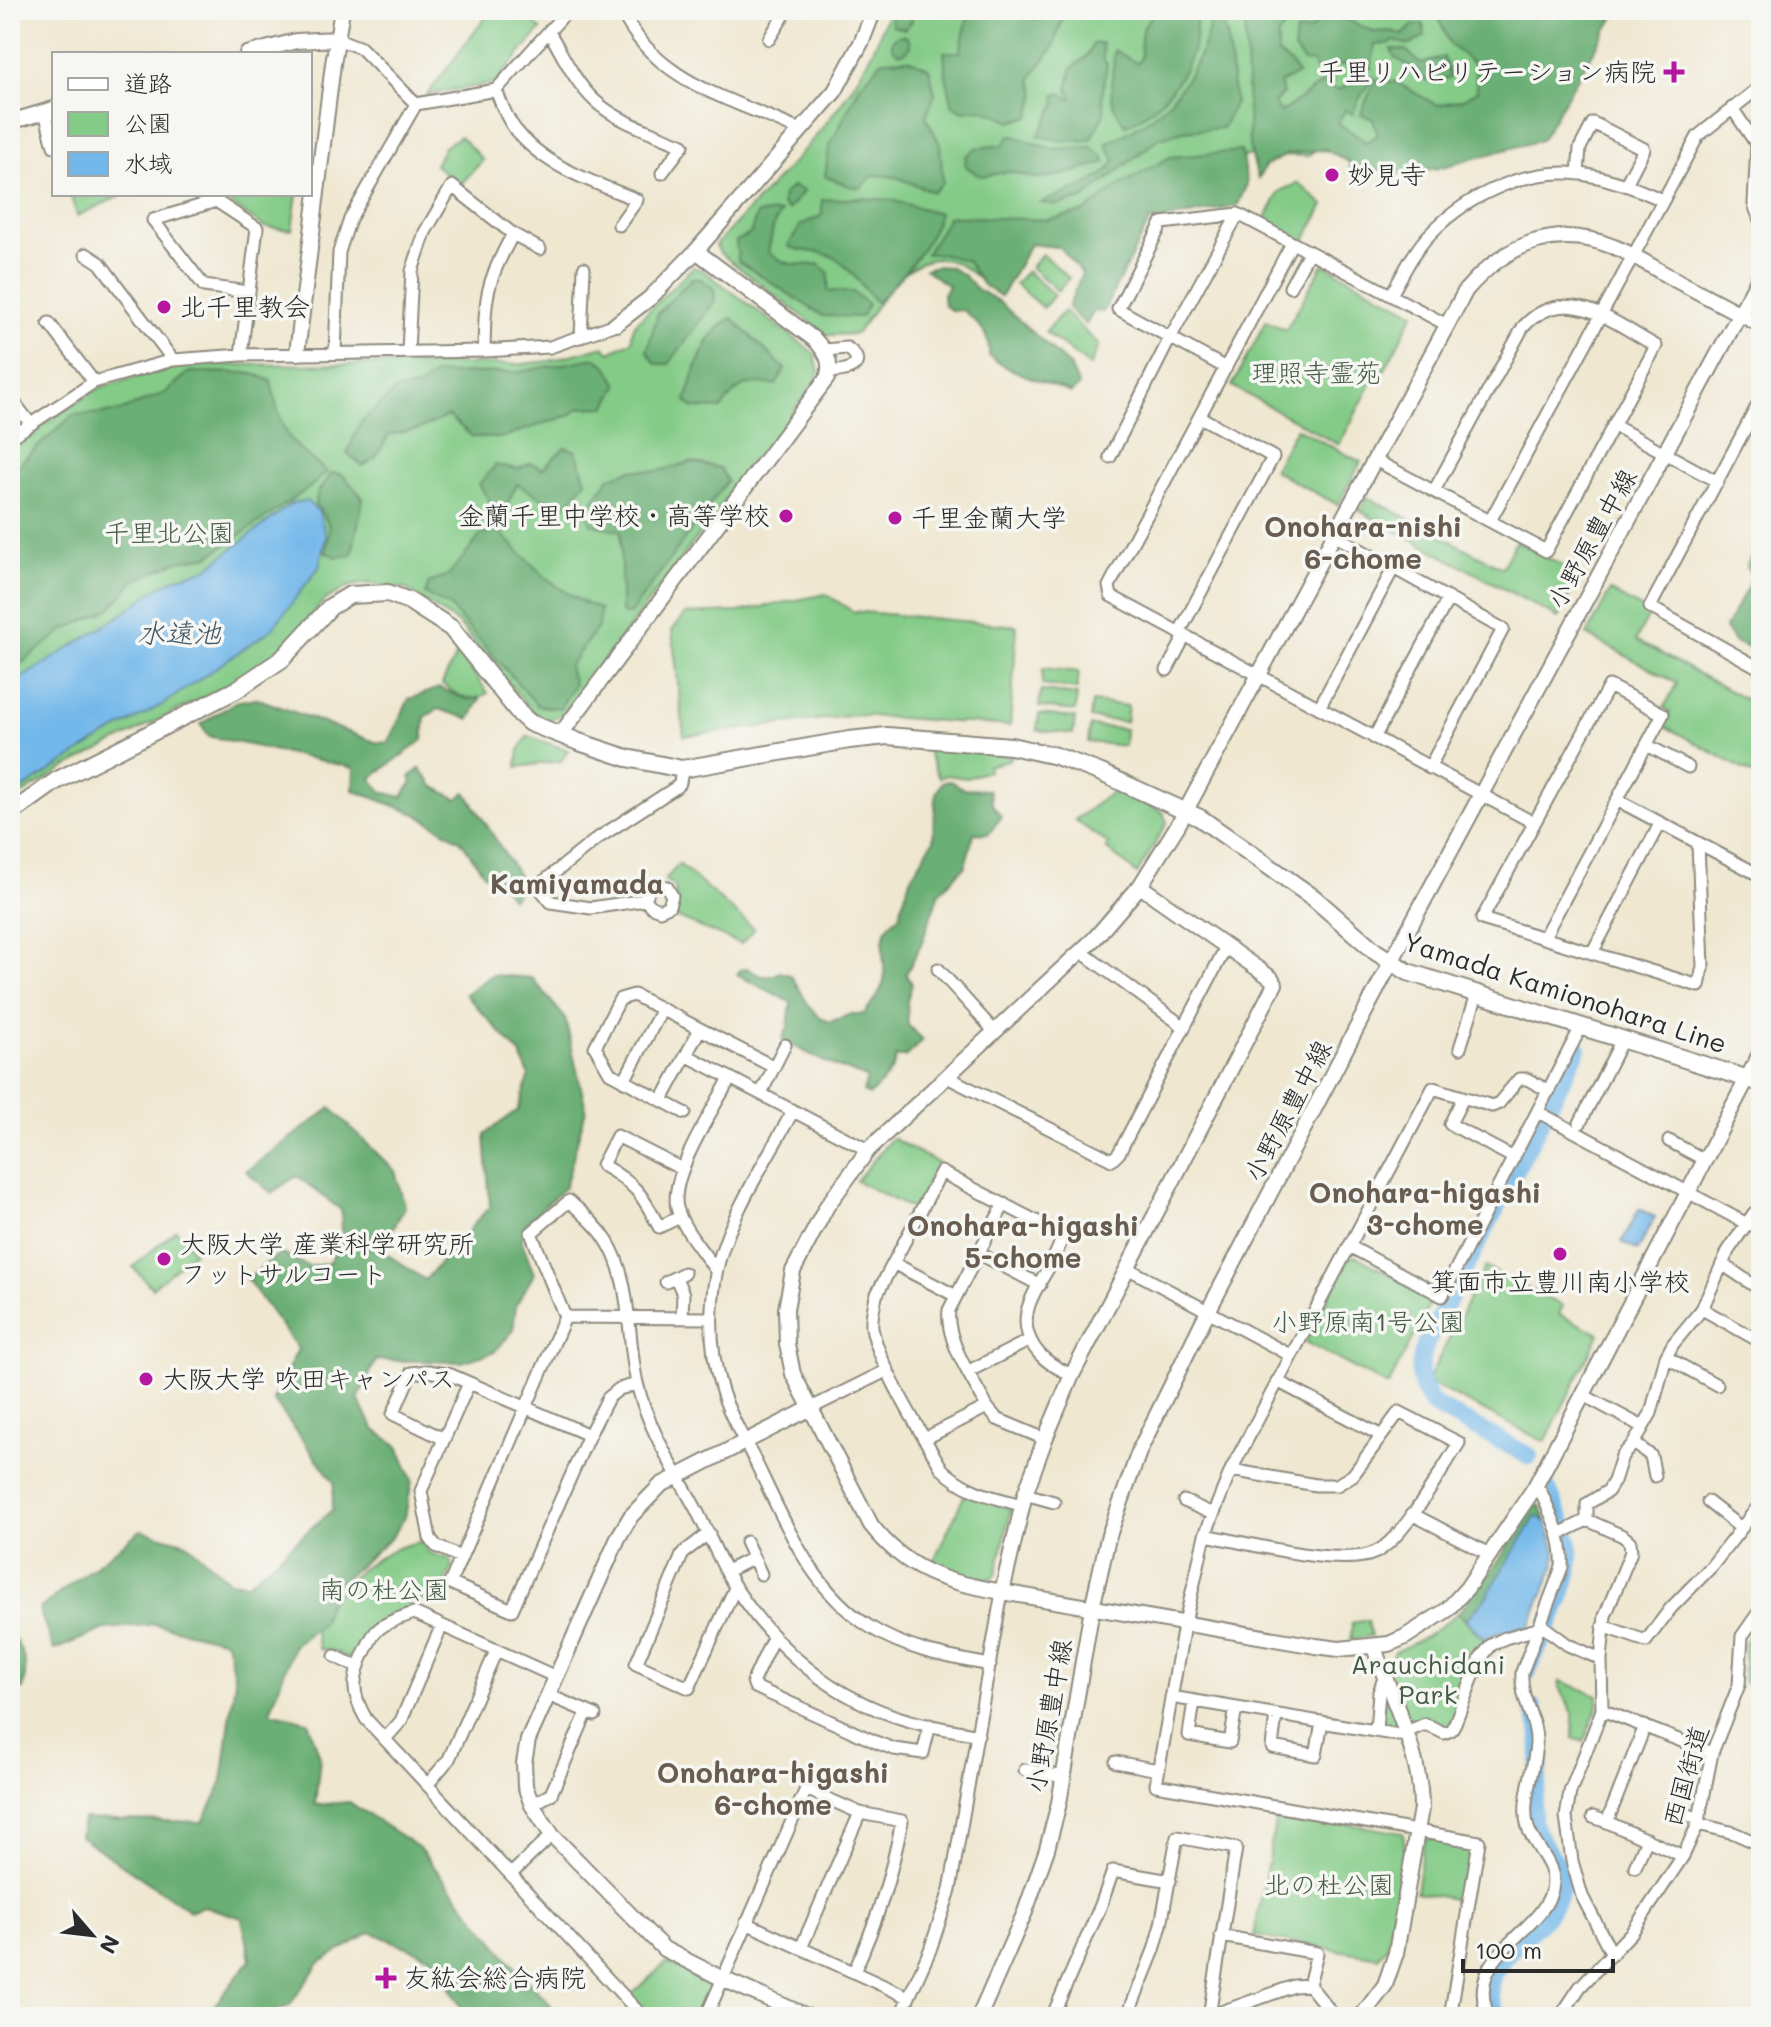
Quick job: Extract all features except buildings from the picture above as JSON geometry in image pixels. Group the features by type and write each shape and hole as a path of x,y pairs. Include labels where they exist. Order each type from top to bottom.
{"main road":[{"name":"Yamada Kamionohara Line","path":"10,814 56,781 236,690 282,659 330,607 350,595 388,593 409,601 451,628 520,714 530,723 560,735 627,758 682,769 868,738 937,739 1011,746 1056,756 1186,810 1314,898 1376,952 1408,972 1755,1081"}],"street":[{"path":"297,353 342,10"},
{"path":"416,104 496,90 568,10"},
{"path":"621,10 649,53 684,80 801,131"},
{"path":"769,39 787,10"},
{"path":"10,438 94,382 173,360 297,353 484,351 550,347 616,324 650,298 696,251 835,91 862,41 874,10"},
{"path":"549,32 575,77 596,101 623,118 683,145 662,173"},
{"path":"255,52 296,41 337,39 361,48 416,104"},
{"path":"1490,521 1698,136 1761,86"},
{"path":"496,90 513,127 538,154 637,200 619,225"},
{"path":"335,353 339,252 350,219 416,104"},
{"path":"1732,108 1757,145 1754,204 1761,223"},
{"path":"10,122 49,111 52,132"},
{"path":"1578,174 1580,148 1593,123 1644,149 1626,184"},
{"path":"1391,295 1429,234 1454,212 1509,183 1542,176 1578,174 1626,184 1662,200"},
{"path":"408,352 412,271 425,232 452,186 513,234 540,249"},
{"path":"241,355 257,228 216,201 153,220 204,286 248,292"},
{"path":"1226,368 1118,309 1162,223 1238,214 1447,325"},
{"path":"1110,457 1238,214"},
{"path":"484,351 485,301 493,269 513,234"},
{"path":"1761,325 1633,256 1587,238 1560,237 1521,246 1484,270 1466,290 1186,810 1140,886 1083,950 868,1150 827,1206 793,1271 786,1309 787,1344 793,1374 871,1525 904,1560 928,1574 1002,1592 1316,1646 1339,1649 1374,1647 1405,1637 1447,1610 1491,1555 1535,1487 1705,1160 1755,1081 1761,1052"},
{"path":"1292,243 1109,586 1111,596 1534,823"},
{"path":"560,735 822,386 829,371 825,350 815,340 696,251"},
{"path":"1290,287 1309,252"},
{"path":"86,254 100,263 173,360"},
{"path":"581,337 584,268"},
{"name":"小野原豊中線","path":"979,2017 1037,1881 1064,1777 1092,1608 1108,1538 1140,1449 1392,962 1761,274"},
{"path":"1375,460 1546,551 1656,346 1580,307 1564,305 1535,315 1523,327 1434,491"},
{"path":"49,323 94,382"},
{"path":"825,350 847,348 856,360 853,368 846,372 829,371"},
{"path":"10,397 30,423"},
{"path":"1761,399 1650,607 1761,669"},
{"path":"1167,670 1182,634 1273,457 1200,417"},
{"path":"1613,425 1718,482"},
{"path":"1334,535 1503,629 1429,768"},
{"path":"1319,708 1393,569"},
{"path":"1374,738 1448,599"},
{"path":"1544,937 1663,714 1609,686 1482,919 1699,986 1703,966 1698,844"},
{"path":"1647,745 1688,767"},
{"path":"645,900 591,908 551,902 538,886 598,838 675,788 680,783 682,769"},
{"path":"1617,800 1761,876"},
{"path":"1592,953 1660,824"},
{"path":"900,2017 930,1950 950,1890 1002,1592 1024,1500 1045,1439 1072,1375 1275,984 1140,886"},
{"path":"947,1077 1112,1160 1119,1153 1226,947"},
{"path":"1083,950 1183,1026"},
{"path":"938,969 994,1031"},
{"path":"1460,1048 1477,994"},
{"path":"685,1113 610,1073 595,1047 620,999 634,995 774,1067"},
{"path":"624,1081 662,1009"},
{"path":"1349,1246 1442,1296 1514,1158 1543,1115 1549,1091 1581,1027"},
{"path":"662,1100 700,1029"},
{"path":"1580,1123 1622,1040"},
{"path":"761,1093 785,1045"},
{"path":"686,1055 868,1150"},
{"path":"716,1271 680,1217 676,1187 682,1169 730,1078"},
{"path":"1450,2017 1479,1842 1156,1785 1184,1623 1213,1514 1231,1470 1290,1355 1433,1088 1492,1106 1499,1103 1519,1079 1527,1079 1549,1091"},
{"path":"1463,1098 1450,1124 1514,1158"},
{"path":"793,1111 736,1219 716,1271 710,1318 722,1391 743,1441 799,1551 837,1600 867,1625 893,1640 948,1658 990,1665"},
{"path":"1543,1115 1688,1193 1752,1219 1728,1251 1702,1309 1673,1344 1666,1357 1651,1413 1634,1443 1622,1456 1608,1491 1587,1504 1587,1520"},
{"path":"680,1217 659,1227 643,1197 629,1180 602,1165 617,1136 682,1169"},
{"path":"1669,1141 1705,1160"},
{"path":"1054,1502 969,1490 942,1469 888,1370 873,1332 871,1316 876,1296 941,1172 1062,1237 1027,1307 1024,1320 1039,1355 1072,1375"},
{"path":"637,1384 619,1389 608,1398 512,1610 450,1583 565,1317 531,1233 569,1201 594,1224 616,1259 637,1384 652,1423 735,1588 773,1638 809,1670 847,1695 878,1710 978,1735"},
{"path":"1004,1204 949,1310 947,1323 951,1337 987,1407 997,1419 1045,1439"},
{"path":"978,1253 1040,1285"},
{"path":"893,1263 956,1296"},
{"path":"1722,1264 1761,1290"},
{"path":"1127,1268 1290,1355"},
{"path":"676,1278 683,1294 682,1317"},
{"path":"1702,1309 1761,1342"},
{"path":"565,1317 710,1318"},
{"path":"969,1371 1030,1340"},
{"path":"1666,1357 1717,1385"},
{"path":"809,2017 664,1949 552,1835 532,1805 525,1786 524,1763 528,1740 619,1536 631,1516 661,1485 888,1370"},
{"path":"444,1439 393,1414 411,1373 440,1373 469,1383 589,1435"},
{"path":"1277,1381 1380,1435"},
{"path":"460,1557 436,1546 430,1538 421,1491 469,1383"},
{"path":"1583,1395 1643,1427"},
{"path":"924,1439 987,1407"},
{"path":"1205,1535 1333,1558 1356,1559 1385,1545 1412,1514 1459,1443 1399,1412 1353,1475 1337,1485 1316,1485 1231,1470"},
{"path":"1634,1443 1651,1456 1655,1476"},
{"path":"1489,2017 1483,2001 1485,1978 1492,1963 1545,1904 1552,1892 1554,1879 1549,1864 1532,1840 1527,1824 1536,1739 1521,1684 1522,1672 1537,1636 1544,1629 1562,1567 1564,1531 1535,1487"},
{"path":"1184,1501 1213,1514"},
{"path":"1708,1502 1741,1528"},
{"path":"1603,1626 1646,1641 1671,1608 1711,1567 1761,1503"},
{"path":"1412,1514 1491,1555"},
{"path":"1564,1531 1587,1520 1610,1529 1630,1542 1631,1552 1603,1626 1602,1710 1570,1792 1566,1817 1572,1861 1582,1896 1612,1954"},
{"path":"709,1533 683,1553 636,1664 689,1688 735,1588"},
{"path":"746,1542 751,1559 761,1574"},
{"path":"727,1571 751,1559"},
{"name":"西国街道","path":"1560,2017 1580,1987 1632,1932 1683,1856 1698,1822 1712,1753 1739,1685 1742,1636 1761,1609"},
{"path":"556,1677 414,1613 381,1626 372,1636 357,1667 354,1684 356,1702 366,1719 643,2017"},
{"path":"385,1739 401,1721 441,1627"},
{"path":"1171,1697 1376,1731 1404,1730 1425,1724 1444,1733 1451,1730 1485,1652 1498,1640 1544,1629 1568,1645 1601,1659"},
{"path":"773,1638 753,1681 755,1687 894,1749 923,1753 930,1725"},
{"path":"1361,2017 1385,1985 1396,1953 1418,1830 1421,1784 1404,1730 1381,1678 1374,1647"},
{"path":"428,1784 449,1759 496,1651"},
{"path":"335,1656 357,1667"},
{"path":"1376,1731 1381,1678"},
{"path":"532,1805 551,1794 591,1714 548,1695"},
{"path":"1194,1701 1189,1735 1230,1742 1236,1708"},
{"path":"1602,1710 1712,1753"},
{"path":"1276,1715 1272,1747 1316,1755 1322,1722"},
{"path":"1607,1822 1645,1726"},
{"path":"1116,1762 1158,1770"},
{"path":"1025,1770 1064,1777"},
{"path":"706,2017 806,1789 860,1813 902,1821 880,1912 854,1972"},
{"path":"1678,1811 1698,1822 1761,1845"},
{"path":"801,1948 860,1813"},
{"path":"1593,1817 1683,1856"},
{"path":"511,1874 552,1835"},
{"path":"1127,2017 1154,1950 1177,1837 1236,1848 1208,2017 1294,1986 1309,1985"},
{"path":"1635,1867 1647,1839"},
{"path":"1052,2017 1113,1871 1170,1881"},
{"path":"746,1923 908,1997"},
{"path":"1221,1936 1317,1953 1309,1985"},
{"path":"1309,1985 1335,2017"}],"green space":[{"path":"491,10 519,10 541,29 495,83 427,95"},
{"path":"888,10 1615,10 1539,138 1315,150 1308,156 1253,154 1217,166 1059,247 1030,244 1001,296 960,265 943,259 927,260 899,278 856,334 827,335 720,253 716,245 816,136 839,106 876,43"},
{"path":"893,10 911,11 912,21 905,29 893,26 890,18"},
{"path":"1046,10 1065,10 1053,48 1031,78 1036,94 1030,116 1011,122 988,111 964,111 953,106 944,52 960,52 967,20 993,11 1039,20"},
{"path":"1158,10 1194,10 1194,44 1188,62 1168,94 1140,118 1125,125 1112,97 1114,50 1137,63 1141,57 1142,30"},
{"path":"1211,10 1219,10 1227,36 1235,103 1222,128 1183,131 1158,139 1083,199 1057,205 1041,203 1103,174 1115,160 1106,144 1145,122 1170,100 1198,58 1205,42"},
{"path":"1240,10 1280,10 1288,23 1278,36 1278,54 1298,74 1279,84 1283,93 1274,103 1280,112 1322,84 1338,90 1373,77 1353,114 1345,110 1338,123 1366,142 1378,135 1373,119 1361,114 1375,80 1396,82 1437,105 1461,100 1477,91 1474,64 1450,45 1437,14 1464,10 1490,19 1501,10 1618,10 1541,140 1439,168 1393,175 1384,168 1362,178 1352,174 1349,162 1325,149 1288,154 1265,166 1258,179 1249,145 1245,24"},
{"path":"1320,19 1346,19 1374,32 1392,31 1403,35 1413,25 1423,24 1425,36 1410,45 1394,41 1375,45 1371,68 1347,64 1330,66 1333,83 1320,80 1313,63 1304,62 1294,50 1296,32 1310,30"},
{"path":"901,35 910,44 901,53 892,44"},
{"path":"1102,43 1103,59 1107,64 1102,98 1104,110 1091,140 1065,141 1038,136 1056,104 1055,95 1061,93 1070,99 1072,97 1068,90 1071,69 1087,56 1093,44"},
{"path":"1391,49 1406,50 1421,64 1444,57 1450,77 1435,83 1417,77 1417,70 1395,58"},
{"path":"908,59 929,68 935,94 926,117 940,144 943,182 933,192 896,177 874,175 860,188 825,176 829,147 861,84 883,60"},
{"path":"1010,135 1052,149 1091,147 1106,162 1046,178 1010,172 981,175 965,165 966,156 976,148 1003,145"},
{"path":"460,136 483,160 460,185 435,165 444,147"},
{"path":"1241,151 1247,184 1237,206 1149,222 1103,312 1094,311 1086,325 1068,308 1082,273 1059,247 1030,244 1001,296 983,285 967,261 943,254 926,254 949,216 1047,220 1084,212 1120,185 1170,157"},
{"path":"1298,183 1324,205 1304,242 1264,221 1280,191"},
{"path":"793,186 804,191 788,210 782,204 783,195"},
{"path":"71,196 120,196 77,216"},
{"path":"220,196 297,196 292,230 264,227"},
{"path":"822,200 891,200 939,213 922,250 877,303 837,259 788,246 801,225 822,215"},
{"path":"781,212 774,224 768,252 792,264 818,264 829,273 828,291 853,292 868,304 861,317 823,316 738,261 736,241 750,234 757,214"},
{"path":"1042,254 1069,278 1058,291 1031,267"},
{"name":"理照寺霊苑","path":"1323,264 1414,313 1380,379 1375,377 1339,445 1232,386 1266,321 1286,330"},
{"name":"千里北公園","path":"693,267 704,271 814,353 819,371 816,381 563,714 548,720 534,714 459,624 406,589 366,583 348,587 325,600 276,654 232,683 66,767 10,802 10,447 99,388 179,365 523,364 549,361 604,346 610,352 632,341 635,324"},
{"path":"949,267 962,274 978,290 998,301 1070,366 1079,386 1071,393 1018,372 989,356 986,335 978,324 963,310 952,311 944,305 943,295 948,286 925,269"},
{"path":"1027,271 1054,295 1043,308 1015,284"},
{"path":"692,278 701,279 714,289 715,301 669,364 656,364 647,351 658,313"},
{"path":"1064,311 1099,345 1090,366 1045,332"},
{"path":"732,318 785,369 776,385 757,383 744,386 732,394 721,409 693,408 686,401 702,354 714,334"},
{"path":"595,358 607,366 618,385 606,407 579,408 570,415 500,438 473,437 448,416 419,429 389,435 376,457 363,466 347,453 361,422 396,390 418,387 436,374 519,372"},
{"path":"189,372 252,373 271,381 278,413 287,434 327,472 309,488 209,556 178,561 135,580 110,609 64,630 18,666 10,664 10,472 73,415 117,412 165,393"},
{"path":"1296,428 1361,462 1338,505 1273,470"},
{"path":"565,447 576,451 586,481 566,506 551,503 517,484 505,509 495,510 479,484 496,465 518,469 531,463 542,469"},
{"path":"691,462 720,468 727,481 630,614 621,613 621,531 591,524 586,511 610,477 631,470 659,471"},
{"path":"332,473 343,475 363,498 352,555 336,557 325,552 329,526 315,504 318,492"},
{"path":"1367,497 1502,568 1516,541 1580,575 1558,618 1360,511"},
{"path":"499,531 557,586 600,609 598,627 569,666 574,685 560,708 538,706 449,606 425,594 429,583 449,575 481,535"},
{"path":"1761,537 1761,653 1734,642 1725,628 1753,577 1746,567"},
{"path":"1610,591 1650,613 1636,640 1757,706 1761,701 1761,779 1663,725 1670,712 1664,708 1677,683 1587,635"},
{"path":"826,594 852,611 1017,626 1010,726 857,715 684,736 672,630 685,614 738,612"},
{"path":"458,652 488,693 482,697 470,699 442,684"},
{"path":"1043,668 1079,672 1077,689 1042,685"},
{"path":"439,688 466,699 480,699 470,719 438,709 425,717 423,740 371,778 382,792 402,797 412,783 410,777 420,768 433,786 457,799 466,792 524,885 512,899 494,875 485,875 461,841 416,814 353,790 354,768 208,736 201,724 235,702 256,698 375,742 388,743 409,699"},
{"path":"1041,691 1077,695 1075,711 1039,707"},
{"path":"1092,702 1128,706 1126,722 1090,718"},
{"path":"1039,714 1075,718 1073,734 1037,730"},
{"path":"1090,726 1125,729 1124,746 1088,742"},
{"path":"528,736 568,750 561,761 517,767 519,750"},
{"path":"926,748 1012,756 1009,760 988,766 988,771 966,778 946,775 939,778"},
{"path":"951,781 964,789 989,790 992,804 1001,816 989,834 974,833 965,866 939,893 921,945 906,974 912,984 907,1001 908,1025 923,1040 905,1057 896,1057 889,1074 869,1095 863,1092 867,1078 825,1062 782,1040 788,1027 791,1002 737,975 747,968 763,976 780,972 790,975 811,1008 830,1022 851,1014 864,1014 884,981 886,930 899,916 910,879 933,841 936,794 942,782"},
{"path":"1115,790 1163,812 1167,823 1137,874 1106,848 1108,844 1075,820"},
{"path":"679,864 754,929 741,944 668,914 675,904 676,894 674,886 665,880"},
{"path":"492,975 532,978 565,1018 586,1109 565,1187 527,1222 521,1239 534,1274 516,1305 513,1331 494,1352 462,1362 376,1360 358,1399 374,1429 398,1446 412,1480 405,1517 392,1537 331,1590 322,1623 294,1645 270,1712 308,1721 320,1757 315,1805 349,1802 418,1847 513,1965 562,2017 474,2017 461,2007 433,1958 371,1932 319,1963 289,2006 260,2017 218,2017 214,2006 251,1959 242,1918 203,1906 190,1911 80,1836 83,1819 203,1822 222,1783 235,1679 226,1641 155,1624 105,1629 54,1650 39,1609 141,1530 187,1543 229,1581 248,1583 332,1510 334,1482 273,1400 298,1349 247,1279 280,1253 309,1267 329,1263 342,1237 341,1210 297,1176 271,1193 246,1171 331,1108 395,1171 405,1207 381,1250 425,1280 490,1206 485,1134 518,1110 529,1076 521,1055 465,994"},
{"path":"892,1138 938,1163 914,1210 856,1181"},
{"name":"大阪大学 産業科学研究所 フットサルコート","path":"176,1230 194,1252 152,1288 133,1267"},
{"name":"小野原南1号公園","path":"1356,1256 1433,1298 1388,1386 1305,1342 1348,1258"},
{"path":"1485,1267 1563,1306 1559,1314 1599,1334 1545,1442 1427,1382"},
{"path":"965,1494 1008,1507 1011,1511 996,1575 988,1580 951,1572 932,1564"},
{"path":"1535,1505 1541,1506 1546,1521 1536,1517 1485,1600 1466,1620 1458,1613 1492,1570"},
{"name":"南の杜公園","path":"421,1542 429,1553 450,1559 453,1567 434,1604 419,1598 412,1600 406,1612 378,1623 356,1662 333,1651 319,1649 313,1625 346,1584 372,1561 404,1546"},
{"name":"Arauchidani Park","path":"1458,1613 1487,1643 1453,1722 1444,1729 1414,1725 1394,1730 1385,1728 1381,1723 1395,1652 1427,1636"},
{"path":"1761,1615 1761,1692 1743,1682 1745,1643"},
{"path":"1368,1620 1371,1636 1351,1639 1352,1623"},
{"path":"10,1631 24,1658 23,1689 10,1689"},
{"path":"1560,1681 1598,1695 1598,1706 1584,1742 1573,1738 1573,1713 1559,1686"},
{"name":"北の杜公園","path":"1277,1812 1403,1833 1405,1847 1387,1947 1378,1957 1254,1936"},
{"path":"1429,1837 1471,1845 1474,1850 1465,1901 1416,1892 1423,1843"},
{"path":"667,1962 709,1984 713,1990 701,2017 649,2017 629,1996"}],"water":[{"name":"水遠池","path":"306,501 319,512 326,536 319,567 272,629 162,705 105,736 10,797 10,678 20,679 117,618 159,587 206,569 292,503"},
{"path":"1639,1209 1655,1217 1638,1250 1622,1242"},
{"path":"1536,1516 1546,1521 1556,1551 1554,1567 1529,1627 1494,1634 1485,1639 1466,1620 1485,1599"}],"waterway":[{"path":"1529,1456 1435,1406 1422,1384 1421,1361 1426,1344 1578,1049"},
{"path":"1527,1672 1561,1598 1569,1567 1568,1537 1547,1488"},
{"path":"1498,2017 1491,1998 1492,1981 1499,1966 1550,1910 1562,1884 1558,1866 1536,1832 1532,1819 1541,1750 1533,1708"}],"place":[{"name":"千里リハビリテーション病院","path":"1674,72"},
{"name":"妙見寺","path":"1332,175"},
{"name":"北千里教会","path":"164,307"},
{"name":"金蘭千里中学校・高等学校","path":"786,516"},
{"name":"千里金蘭大学","path":"895,518"},
{"name":"箕面市立豊川南小学校","path":"1560,1254"},
{"name":"大阪大学 産業科学研究所 フットサルコート","path":"164,1259"},
{"name":"大阪大学 吹田キャンパス","path":"146,1379"},
{"name":"友紘会総合病院","path":"386,1978"}],"district":[{"name":"Onohara-nishi 6-chome","path":"1363,543"},
{"name":"Kamiyamada","path":"577,884"},
{"name":"Onohara-higashi 3-chome","path":"1425,1209"},
{"name":"Onohara-higashi 5-chome","path":"1023,1242"},
{"name":"Onohara-higashi 6-chome","path":"773,1789"}]}
